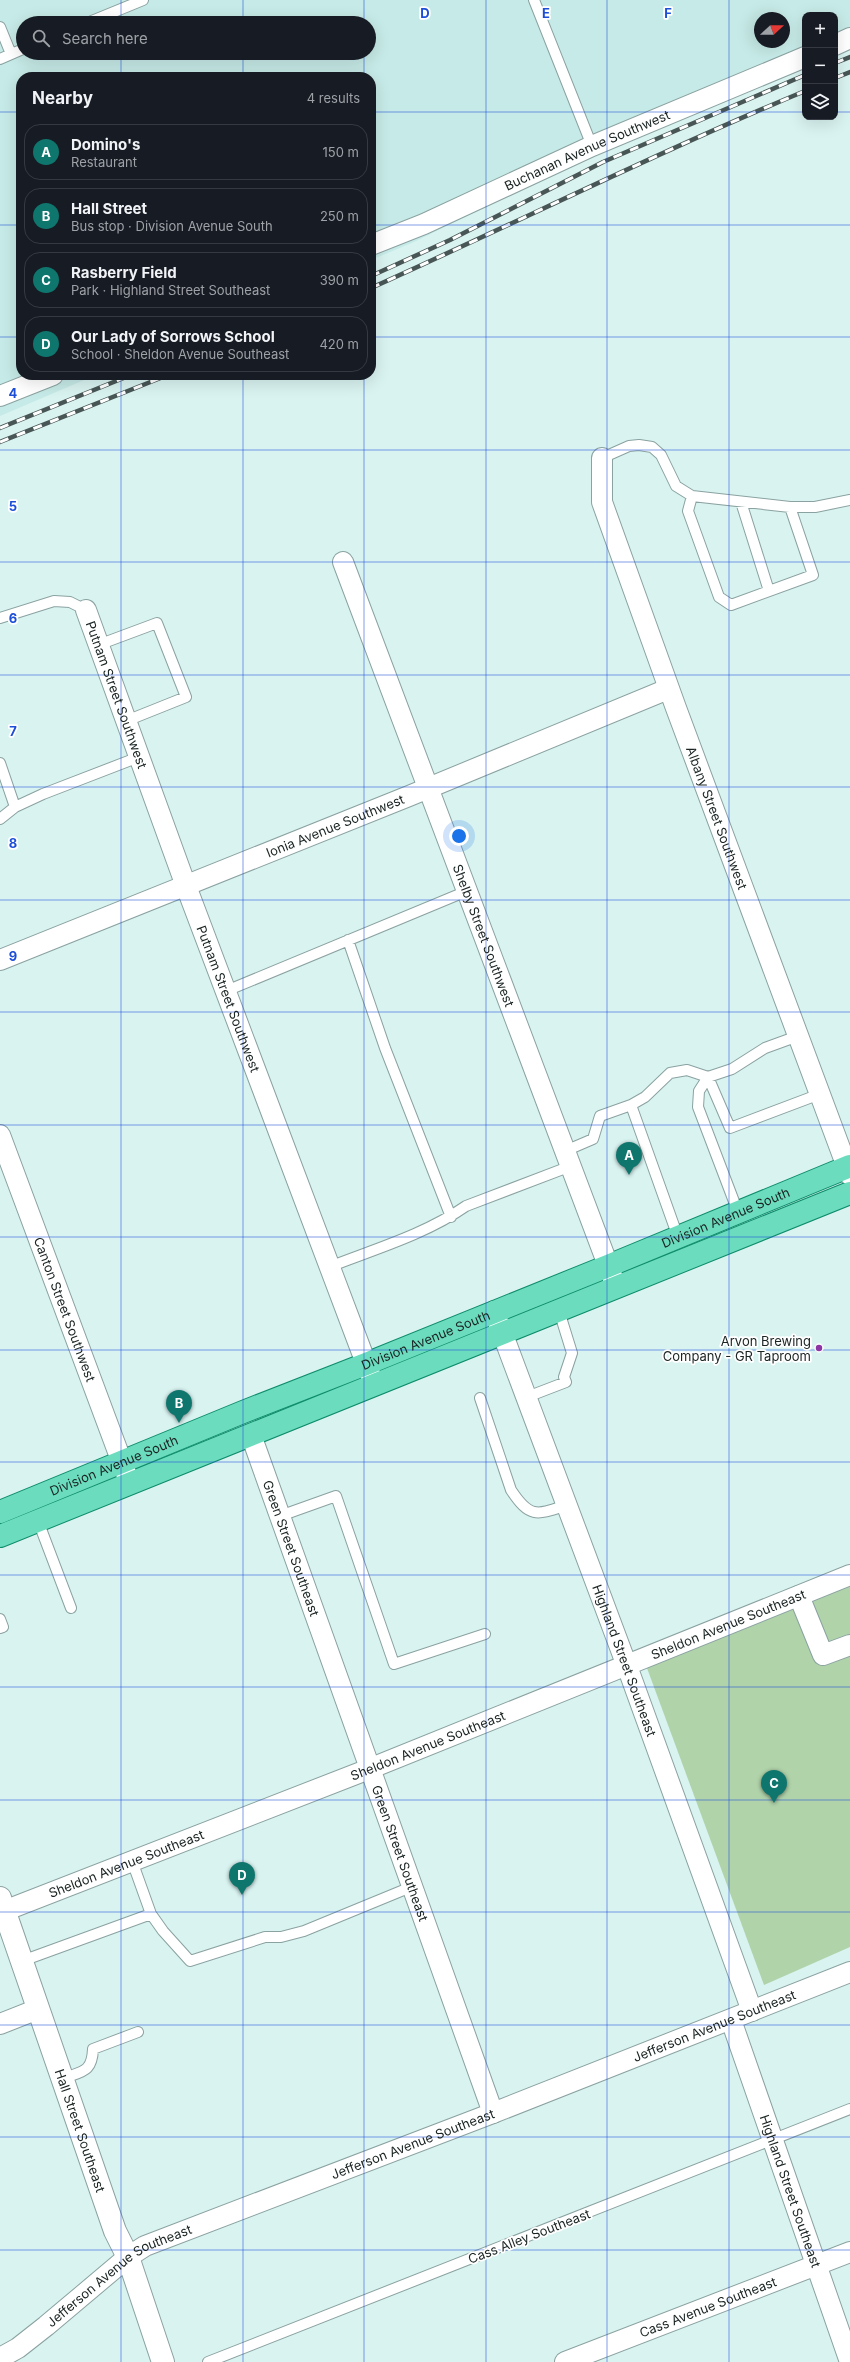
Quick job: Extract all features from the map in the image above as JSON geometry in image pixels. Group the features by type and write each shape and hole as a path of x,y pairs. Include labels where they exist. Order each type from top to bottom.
{"main road":[{"name":"Division Avenue South","path":"0,1512 738,1212 849,1169"},
{"name":"Division Avenue South","path":"0,1536 850,1193"},
{"name":"Hall Street Southeast","path":"2,1904 115,2231 128,2257 163,2362"}],"street":[{"path":"838,44 850,38"},
{"name":"Buchanan Avenue Southwest","path":"376,243 424,224 592,146 802,58"},
{"path":"0,396 40,380"},
{"name":"Albany Street Southwest","path":"602,458 602,502 668,689 849,1169"},
{"name":"Shelby Street Southwest","path":"343,562 616,1287"},
{"name":"Putnam Street Southwest","path":"86,610 186,886 374,1385"},
{"name":"Ionia Avenue Southwest","path":"0,960 429,788 668,689"},
{"name":"Canton Street Southwest","path":"0,1135 130,1484"},
{"name":"Highland Street Southeast","path":"494,1311 627,1666 752,2011"},
{"name":"Green Street Southeast","path":"251,1435 369,1770 493,2113"},
{"name":"Sheldon Avenue Southeast","path":"2,1904 132,1861 369,1770 850,1575"},
{"path":"799,1596 823,1655 850,1645"},
{"name":"Jefferson Avenue Southeast","path":"0,2358 33,2337 128,2257 145,2246 493,2113 850,1972"},
{"path":"0,2024 38,2009"},
{"name":"Highland Street Southeast","path":"731,2020 850,2362"},
{"name":"Cass Avenue Southeast","path":"565,2362 850,2252"}],"lane":[{"path":"104,16 143,0"},
{"path":"534,0 592,146"},
{"path":"0,27 11,54"},
{"path":"0,59 16,52"},
{"path":"602,458 629,446 639,445 652,447 661,455 676,486 692,496 790,507 815,507 850,500"},
{"path":"692,496 688,511 719,598 731,605 812,575 790,507"},
{"path":"741,502 769,591"},
{"path":"0,618 54,601 70,602 86,610"},
{"path":"98,645 157,623 186,697 126,721"},
{"path":"0,819 15,807 43,794 139,757"},
{"path":"0,763 15,807"},
{"path":"226,991 278,971 348,940 467,891"},
{"path":"348,940 385,1048 451,1217"},
{"path":"329,1267 451,1217 466,1206 568,1158 593,1139 600,1116 631,1105 646,1097 670,1073 687,1070 708,1077 732,1069 765,1048 798,1036"},
{"path":"708,1077 730,1128 820,1094"},
{"path":"708,1077 699,1091 698,1107 738,1212"},
{"path":"631,1105 678,1237"},
{"path":"527,1397 566,1382 564,1377 572,1353 559,1311"},
{"path":"480,1398 511,1490 520,1504 531,1512 543,1513 567,1505"},
{"path":"280,1516 336,1496 394,1664 485,1634"},
{"path":"38,1521 70,1608"},
{"path":"0,1619 3,1627 0,1628"},
{"path":"132,1861 151,1914 162,1931 190,1961 254,1941 304,1931 411,1887"},
{"path":"22,1961 151,1914"},
{"path":"62,2079 87,2070 92,2062 93,2049 138,2032"},
{"name":"Cass Alley Southeast","path":"208,2362 850,2109"}],"shaded area":[{"path":"0,0 850,0 850,49 838,54 838,12 802,12 802,68 598,152 414,242 376,258 376,72 16,72 16,380 84,380 0,416"}],"green space":[{"path":"850,1575 850,1947 764,1985 644,1660"}],"railway":[{"path":"838,62 850,57"},
{"path":"838,77 850,72"},
{"path":"376,274 450,240 603,162 802,76"},
{"path":"376,286 696,138 802,92"},
{"path":"0,428 119,380"},
{"path":"0,442 155,380"}],"place":[{"name":"Domino's","path":"629,1175"},
{"name":"Arvon Brewing Company - GR Taproom","path":"819,1348"},
{"name":"Hall Street","path":"179,1423"},
{"name":"Rasberry Field","path":"774,1803"},
{"name":"Our Lady of Sorrows School","path":"242,1895"}]}
